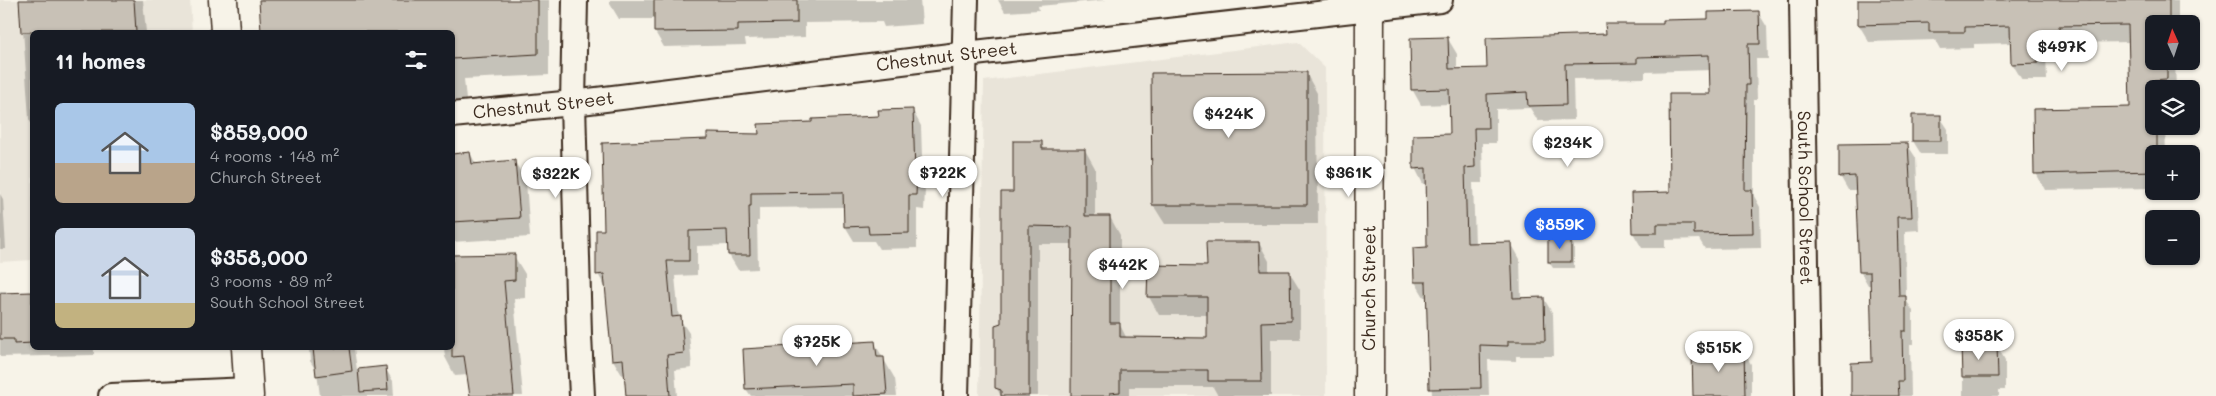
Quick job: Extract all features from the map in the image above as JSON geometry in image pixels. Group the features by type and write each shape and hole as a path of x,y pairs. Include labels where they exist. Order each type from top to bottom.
{"street":[{"path":"224,0 225,30"},
{"path":"575,0 573,103 582,396"},
{"path":"956,396 966,0"},
{"name":"Chestnut Street","path":"455,115 573,103 1370,4 1440,0"},
{"name":"South School Street","path":"1802,0 1808,396"},
{"name":"Church Street","path":"1369,396 1370,4"},
{"path":"112,396 249,393 246,350"}],"shaded area":[{"path":"0,0 190,0 192,30 30,30 30,260 0,262"},
{"path":"1298,42 1325,68 1326,396 979,396 984,81"}],"building":[{"path":"19,0 134,0 136,30 30,30 30,32 21,32"},
{"path":"259,0 538,0 538,54 455,59 455,30 261,30"},
{"path":"654,0 797,0 797,23 738,24 738,31 654,32"},
{"path":"1858,0 2169,0 2169,15 2145,15 2145,70 2167,70 2167,79 2145,80 2145,135 2157,135 2157,145 2145,145 2145,171 2034,174 2033,109 2130,107 2128,25 2059,26 2059,36 2037,37 2038,63 2011,64 2010,26 1965,27 1965,32 1929,32 1929,23 1858,25"},
{"path":"1759,11 1760,44 1748,44 1749,85 1746,85 1745,190 1752,190 1753,233 1694,234 1694,224 1657,224 1657,233 1632,233 1631,193 1670,192 1669,94 1710,94 1709,55 1637,57 1637,63 1565,64 1566,105 1528,106 1527,92 1487,94 1488,128 1474,128 1475,167 1465,168 1467,243 1511,242 1513,298 1544,297 1545,341 1508,341 1508,346 1480,345 1481,388 1429,389 1426,282 1414,282 1413,248 1427,247 1426,168 1413,169 1413,135 1450,134 1449,89 1411,90 1410,38 1448,37 1449,69 1487,68 1486,38 1606,34 1605,24 1663,24 1663,20 1708,19 1708,12"},
{"path":"1307,72 1307,205 1152,205 1151,73"},
{"path":"913,109 915,174 917,174 916,195 909,195 909,233 869,234 868,226 844,227 843,192 751,193 751,206 749,206 750,255 728,255 727,230 689,231 689,261 667,261 672,317 681,316 684,353 667,355 670,396 626,396 623,359 612,360 604,274 596,275 596,230 604,230 602,143 707,139 707,133 759,134 758,124 812,122 812,119 879,116 878,110"},
{"path":"1912,115 1941,115 1941,141 1912,141"},
{"path":"1013,141 1042,141 1042,149 1085,149 1085,216 1110,216 1110,323 1120,323 1120,337 1207,338 1207,297 1147,297 1148,265 1207,266 1206,242 1259,242 1260,271 1290,271 1291,321 1261,322 1262,381 1208,381 1208,370 1120,370 1120,392 1110,393 1110,396 1071,396 1072,227 1029,226 1029,396 1001,396 1001,390 995,388 995,325 1001,323 1001,192 1013,192"},
{"path":"1908,143 1912,217 1897,217 1899,296 1906,296 1906,331 1902,331 1903,381 1898,381 1899,396 1851,396 1851,363 1872,362 1870,272 1859,272 1855,176 1839,177 1839,144"},
{"path":"470,152 472,164 515,160 520,218 455,222 455,154"},
{"path":"1548,239 1571,239 1571,262 1548,262"},
{"path":"515,254 515,280 504,281 514,396 470,396 464,356 452,357 452,350 455,350 455,255"},
{"path":"30,292 30,343 14,344 14,339 0,339 0,293"},
{"path":"875,341 877,357 884,357 887,394 853,396 853,384 745,389 743,349"},
{"path":"1961,345 1997,345 1998,377 1962,377"},
{"path":"313,350 349,350 352,371 316,376"},
{"path":"1744,350 1745,396 1693,396 1692,352"},
{"path":"386,366 388,390 360,392 358,369"}]}
